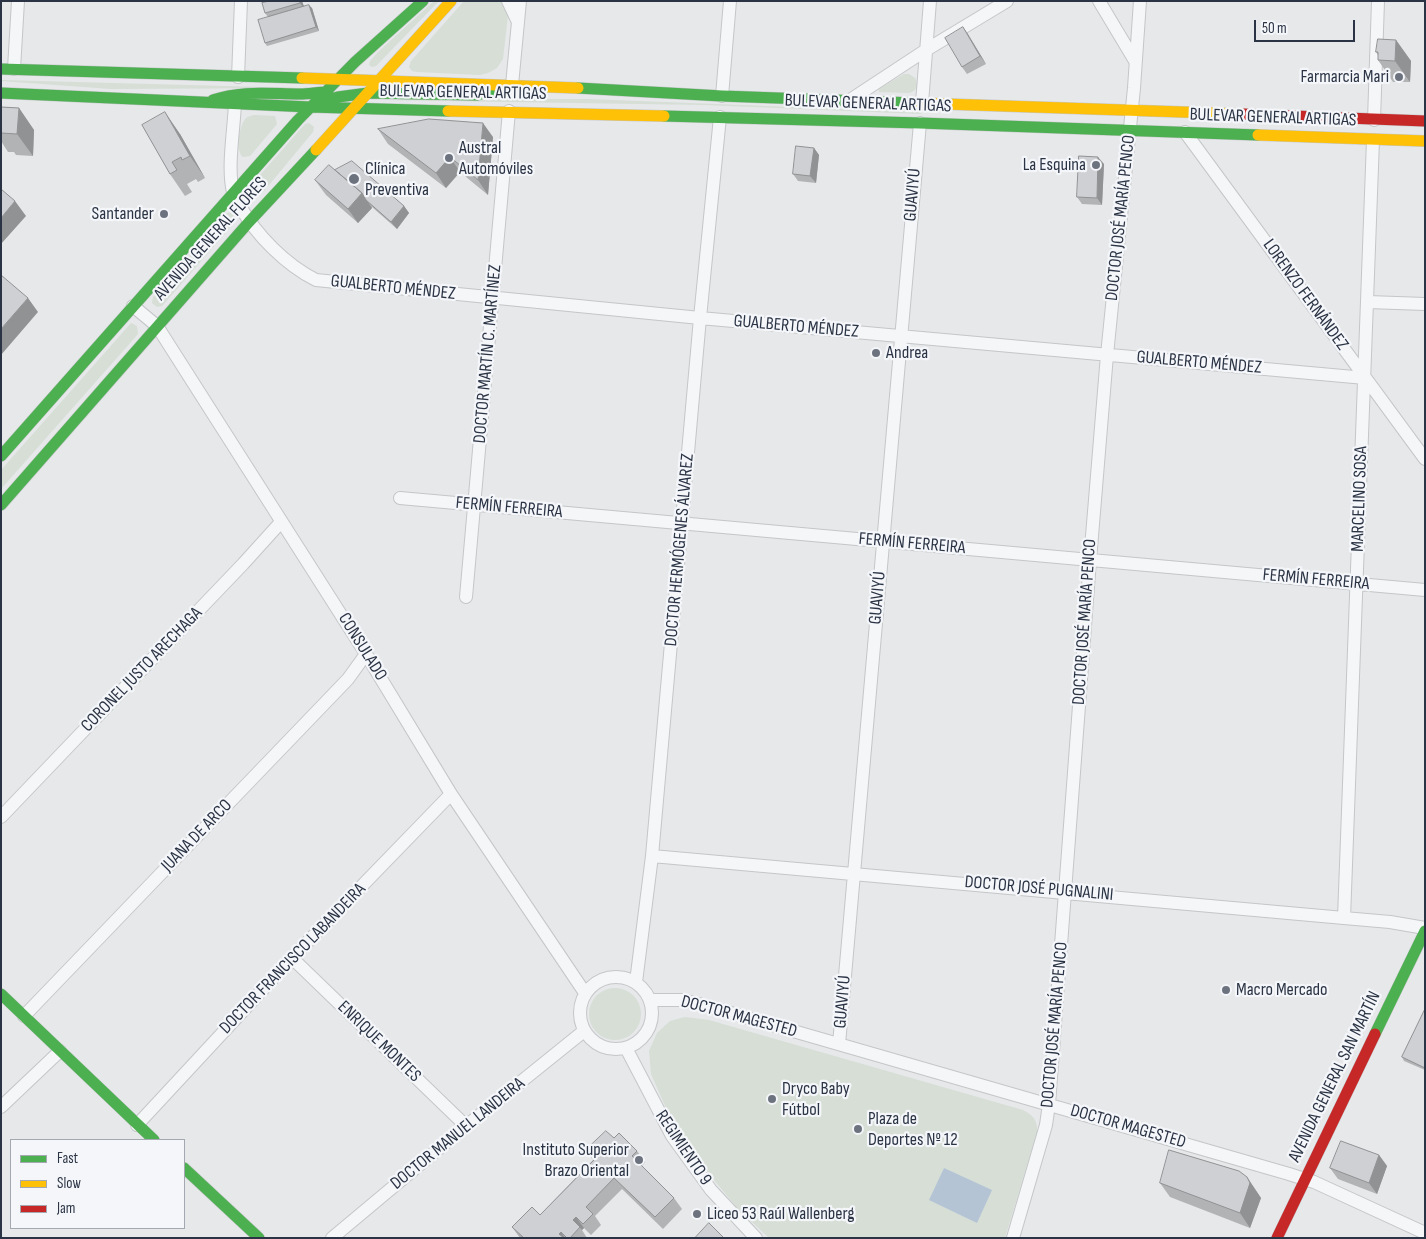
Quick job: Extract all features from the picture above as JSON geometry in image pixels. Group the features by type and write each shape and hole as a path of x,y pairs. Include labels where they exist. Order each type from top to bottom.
{"main road":[{"name":"AVENIDA GENERAL FLORES","path":"1,456 310,107 355,62 423,1"},
{"name":"AVENIDA GENERAL FLORES","path":"1,505 156,326 451,1"},
{"name":"BULEVAR GENERAL ARTIGAS","path":"8,69 512,85 722,96 1425,122"},
{"name":"BULEVAR GENERAL ARTIGAS","path":"208,102 227,95 243,93 305,94 366,86 380,81"},
{"name":"BULEVAR GENERAL ARTIGAS","path":"310,107 338,98 368,93 477,95 512,85"},
{"name":"BULEVAR GENERAL ARTIGAS","path":"1,93 310,107 920,122 1425,142"},
{"name":"AVENIDA GENERAL SAN MARTÍN","path":"1277,1238 1425,930"},
{"path":"1,994 153,1139"},
{"path":"185,1169 259,1238"}],"street":[{"path":"8,69 18,1"},
{"path":"238,77 241,1"},
{"path":"508,1 518,22"},
{"path":"512,85 520,1"},
{"path":"722,96 730,1"},
{"path":"922,103 930,1"},
{"path":"850,100 926,50 1008,1"},
{"path":"1099,1 1135,61"},
{"name":"DOCTOR JOSÉ MARÍA PENCO","path":"1013,1238 1046,1125 1049,1104 1090,560 1107,355 1132,110 1140,1"},
{"path":"1374,120 1378,1"},
{"path":"233,193 231,163 235,103"},
{"name":"DOCTOR MARTÍN C. MARTÍNEZ","path":"466,597 494,299 509,111"},
{"name":"DOCTOR HERMÓGENES ÁLVAREZ","path":"636,982 652,856 720,117"},
{"name":"GUAVIYÚ","path":"839,1044 920,122"},
{"name":"LORENZO FERNÁNDEZ","path":"1185,132 1425,458"},
{"name":"MARCELINO SOSA","path":"1344,918 1373,140"},
{"name":"GUALBERTO MÉNDEZ","path":"233,193 249,222 264,239 303,274 316,280 494,299 1365,378"},
{"path":"1368,302 1425,304"},
{"name":"CONSULADO","path":"133,306 156,326 366,654 451,794 585,993"},
{"name":"FERMÍN FERREIRA","path":"400,498 1425,590"},
{"name":"CORONEL JUSTO ARECHAGA","path":"1,817 244,564 281,522"},
{"name":"JUANA DE ARCO","path":"24,1016 348,679 366,654"},
{"name":"DOCTOR FRANCISCO LABANDEIRA","path":"137,1125 292,958 451,794"},
{"name":"DOCTOR JOSÉ PUGNALINI","path":"652,856 1390,922 1425,930"},
{"name":"ENRIQUE MONTES","path":"292,958 466,1126"},
{"path":"613,976 621,976 636,982 645,990 650,1000 652,1017 650,1025 641,1040 626,1048 607,1048 598,1044 584,1031 580,1016 580,1008 585,993 597,982 613,976"},
{"name":"DOCTOR MAGESTED","path":"650,1000 682,1000 1305,1179 1425,1233"},
{"name":"DOCTOR MANUEL LANDEIRA","path":"332,1238 584,1031"},
{"name":"REGIMIENTO 9","path":"626,1048 672,1136 711,1190 756,1238"},
{"path":"1,1107 60,1050"}],"shaded area":[{"path":"434,1 439,1 376,66 372,67 369,65 378,52"},
{"path":"464,1 503,1 508,15 503,59 497,68 480,75 412,71 409,67 411,61"},
{"path":"904,74 909,74 915,78 917,85 914,91 909,93 879,92 879,89"},
{"path":"1,80 299,88 111,89"},
{"path":"587,99 921,112 921,114 705,105 382,100"},
{"path":"254,115 275,116 277,124 250,156 243,157 239,149 240,132 246,118"},
{"path":"309,123 314,127 313,132 264,191 260,193 254,190 253,183 305,124"},
{"path":"227,213 236,214 236,221 162,306 157,307 152,303 153,297"},
{"path":"131,323 137,326 138,334 1,489 1,470"},
{"path":"610,988 620,988 634,995 641,1009 641,1019 634,1033 620,1040 610,1040 600,1036 593,1029 589,1019 589,1009 593,999 600,992"},
{"name":"Plaza de Deportes Nº 12","path":"685,1017 709,1020 1023,1110 1030,1114 1036,1122 1037,1132 1005,1238 769,1238 738,1209 705,1169 666,1108 651,1074 649,1051 657,1033 670,1021"}],"water":[{"path":"944,1168 992,1190 977,1223 929,1200"}],"building":[{"path":"270,1 300,1 300,3 265,13 262,3"},
{"path":"309,5 316,27 265,43 258,20"},
{"path":"963,27 980,56 962,67 945,38"},
{"path":"1378,39 1396,40 1395,61 1378,60 1378,52 1376,52"},
{"path":"1,107 19,108 17,134 1,133"},
{"path":"165,112 190,156 182,160 181,157 172,162 177,170 170,174 142,125"},
{"name":"Austral Automóviles","path":"429,119 483,123 478,180 450,157 436,173 378,129"},
{"path":"796,146 814,148 810,176 793,174"},
{"path":"1079,156 1098,157 1097,198 1077,197"},
{"path":"352,161 404,206 391,222 366,200 362,193 335,170"},
{"path":"329,165 362,193 348,209 315,180"},
{"path":"1,189 15,201 1,218"},
{"path":"1,275 28,298 1,329"},
{"path":"1425,1009 1425,1068 1402,1057"},
{"path":"606,1131 614,1138 619,1133 637,1151 632,1156 674,1198 655,1217 614,1178 586,1207 593,1214 583,1224 576,1217 573,1220 580,1227 570,1238 567,1238 561,1232 559,1234 564,1238 524,1238 512,1227 532,1207 540,1215 595,1159 586,1150"},
{"path":"1341,1141 1379,1155 1369,1183 1330,1168"},
{"path":"1169,1150 1239,1171 1247,1177 1250,1183 1240,1213 1160,1183"},
{"path":"709,1223 724,1238 695,1238"}],"traffic: fast":[{"path":"1,456 298,120 355,62 423,1"},
{"path":"1,69 302,78"},
{"path":"315,105 338,97 368,93 477,95 502,88"},
{"path":"578,88 722,96 915,103"},
{"path":"213,100 245,94 328,92"},
{"path":"1,93 310,107 448,111"},
{"path":"664,116 1258,135"},
{"path":"1,505 249,222 316,150"},
{"path":"1375,1034 1425,931"},
{"path":"1,994 153,1139"},
{"path":"185,1169 259,1238"}],"traffic: slow":[{"path":"316,150 451,1"},
{"path":"302,78 578,88"},
{"path":"915,103 1242,114"},
{"path":"448,111 664,116"},
{"path":"1258,135 1425,141"}],"traffic: jam":[{"path":"1242,114 1425,121"},
{"path":"1277,1238 1375,1034"}],"place":[{"name":"Farmarcia Mari","path":"1399,77"},
{"name":"Austral Automóviles","path":"449,158"},
{"name":"La Esquina","path":"1096,165"},
{"name":"Clínica Preventiva","path":"354,179"},
{"name":"Santander","path":"164,214"},
{"name":"Andrea","path":"876,353"},
{"name":"Macro Mercado","path":"1226,990"},
{"name":"Dryco Baby Fútbol","path":"772,1099"},
{"name":"Plaza de Deportes Nº 12","path":"858,1129"},
{"name":"Instituto Superior Brazo Oriental","path":"639,1160"},
{"name":"Liceo 53 Raúl Wallenberg","path":"697,1214"}]}
